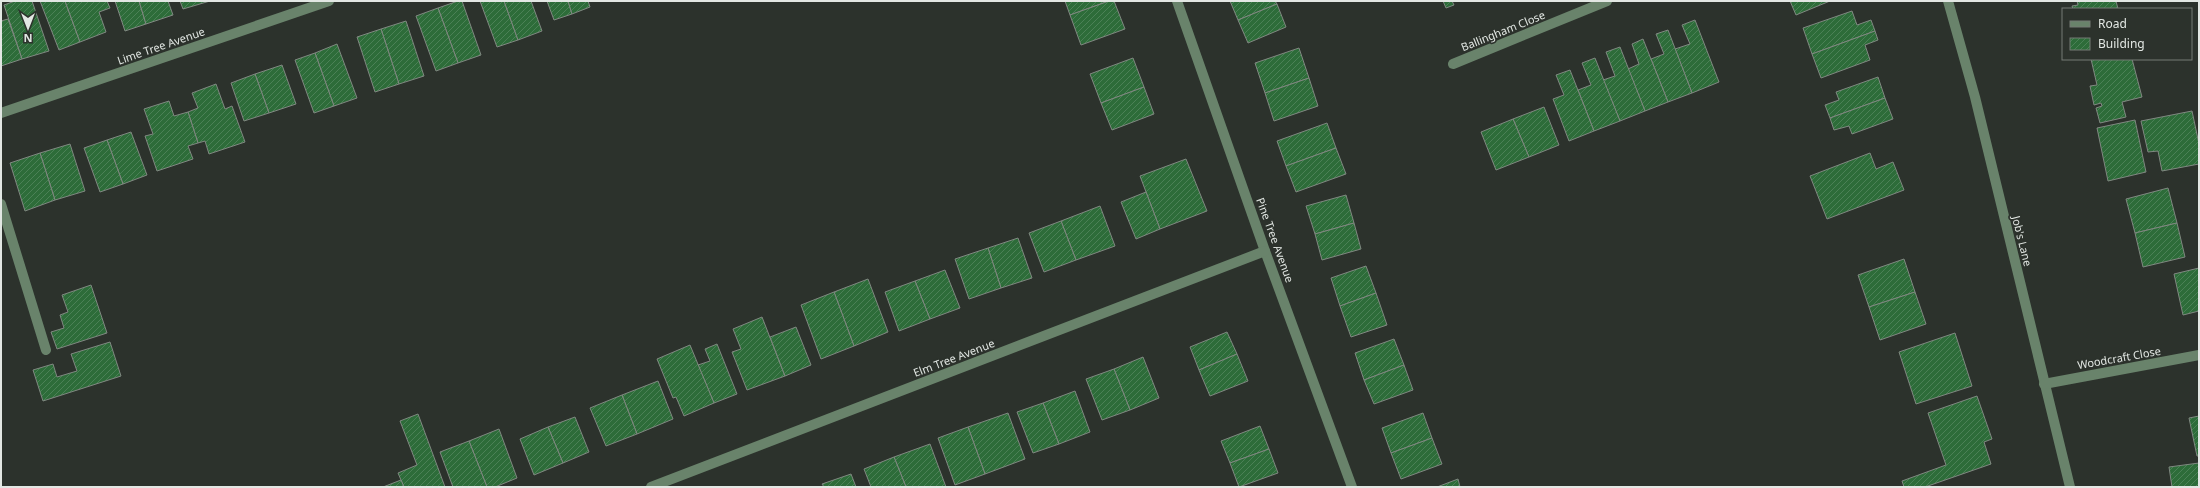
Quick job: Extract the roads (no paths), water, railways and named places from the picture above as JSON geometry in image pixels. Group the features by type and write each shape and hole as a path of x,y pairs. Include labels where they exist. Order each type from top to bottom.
{"street":[{"name":"Lime Tree Avenue","path":"1,113 329,1"},
{"name":"Pine Tree Avenue","path":"1177,1 1265,251 1352,487"},
{"name":"Ballingham Close","path":"1453,64 1607,1"},
{"name":"Job's Lane","path":"1948,1 1975,97 2070,487"},
{"path":"1,204 46,350"},
{"name":"Elm Tree Avenue","path":"650,487 1265,251"},
{"name":"Woodcraft Close","path":"2044,384 2199,354"}]}
